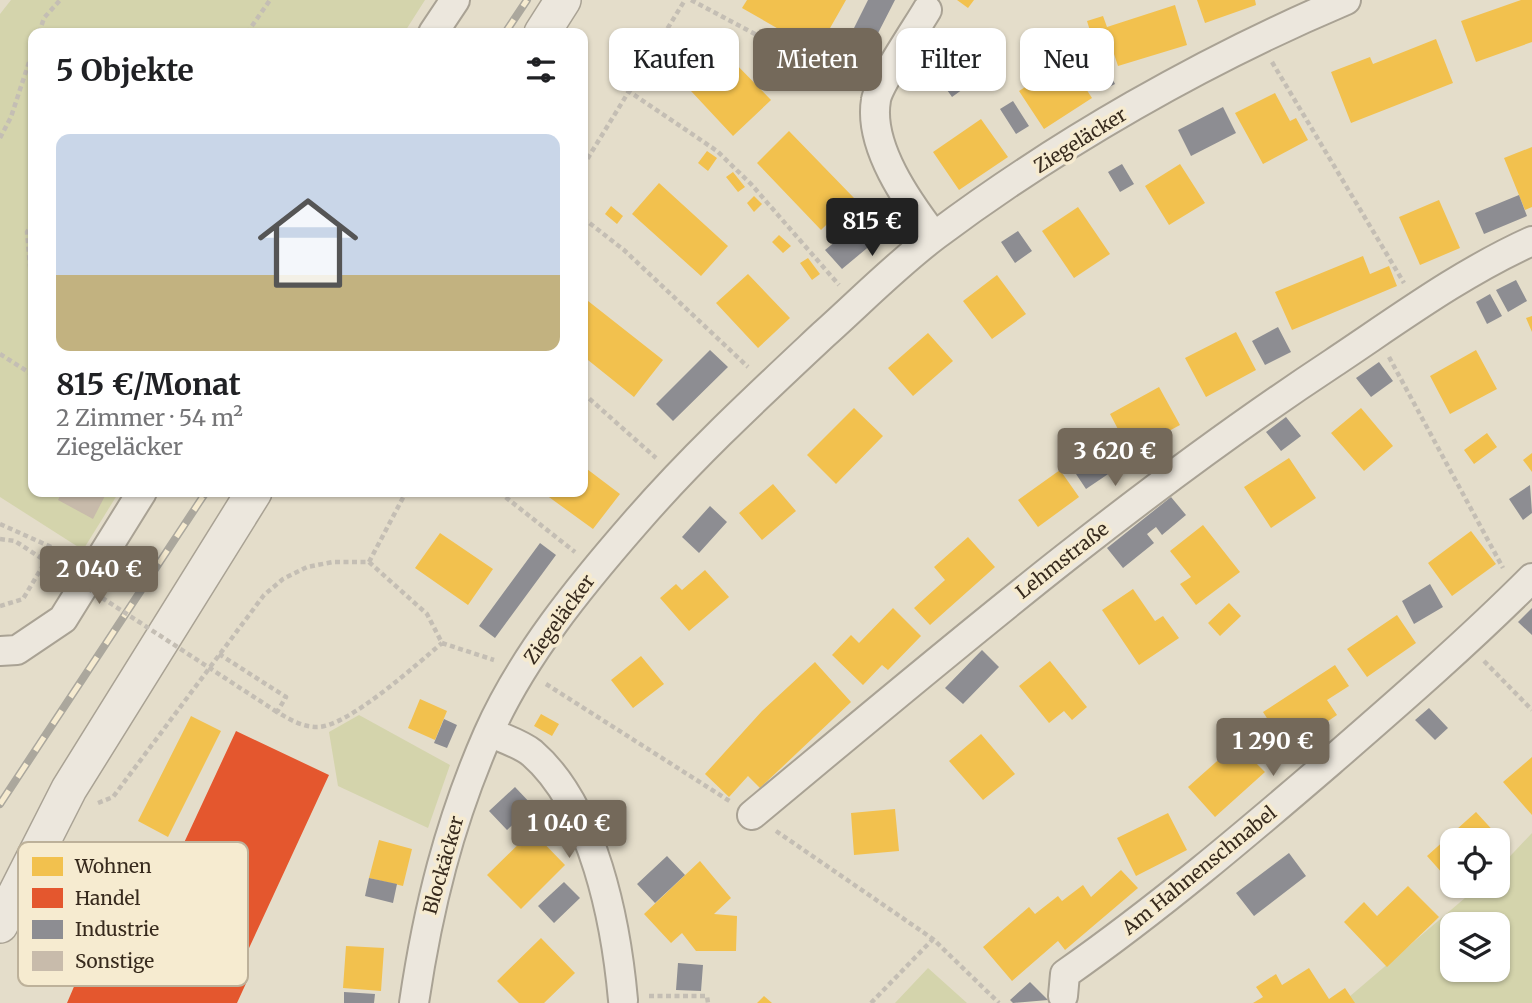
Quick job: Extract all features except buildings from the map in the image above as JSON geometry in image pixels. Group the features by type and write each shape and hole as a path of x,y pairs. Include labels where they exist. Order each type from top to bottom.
{"street":[{"path":"436,28 455,0"},
{"path":"545,28 563,0"},
{"name":"Ziegeläcker","path":"523,670 596,568 676,476 768,386 934,236 1030,171 1146,100 1257,38 1346,0"},
{"path":"927,10 876,98 877,127 889,167 907,201 934,236"},
{"name":"Lehmstraße","path":"752,815 948,650 1105,526 1248,419 1417,305 1486,262 1532,241"},
{"path":"0,651 17,650 62,619 139,497"},
{"path":"42,842 69,789 251,497"},
{"name":"Am Hahnenschnabel","path":"1063,996 1065,974 1161,905 1466,643 1524,586"},
{"name":"Blockäcker","path":"414,1003 427,918 447,841 489,732 523,670"},
{"path":"489,732 531,752 571,802 597,863 616,932 623,1000"},
{"path":"0,925 18,890"}],"path":[{"path":"41,28 44,18 60,0"},
{"path":"250,28 270,0"},
{"path":"667,28 685,0"},
{"path":"691,0 876,98"},
{"path":"0,138 11,117 28,65"},
{"path":"588,157 626,91"},
{"path":"628,91 717,150 751,184 856,305"},
{"path":"1292,94 1417,305"},
{"path":"588,222 624,250 768,386"},
{"path":"1376,334 1524,586"},
{"path":"0,354 28,372"},
{"path":"588,397 676,476"},
{"path":"369,562 403,497"},
{"name":"Ziegeläcker","path":"505,497 596,568"},
{"path":"0,524 54,547 23,599 0,606"},
{"path":"0,539 15,541 296,723 318,727 345,718 442,643"},
{"path":"69,789 93,803 103,803 113,797 247,614 283,579 320,565 369,562 427,614 442,643 523,670"},
{"path":"1466,643 1532,710"},
{"path":"219,654 286,697 277,712"},
{"path":"556,691 576,704"},
{"path":"871,1003 933,939 999,1003"},
{"path":"669,994 707,996 708,1003"}],"green space":[{"path":"11,0 425,0 407,28 28,28 28,497 116,497 83,550 0,497 0,14"},
{"path":"359,715 450,765 428,828 338,786 329,732"},
{"path":"1532,833 1532,1003 1342,1003 1440,919 1440,982 1510,982 1510,912 1449,912 1465,898 1510,898 1510,856"},
{"path":"928,968 967,1003 895,1003"}],"railway":[{"path":"508,28 527,0"},
{"path":"0,804 203,497"}]}
